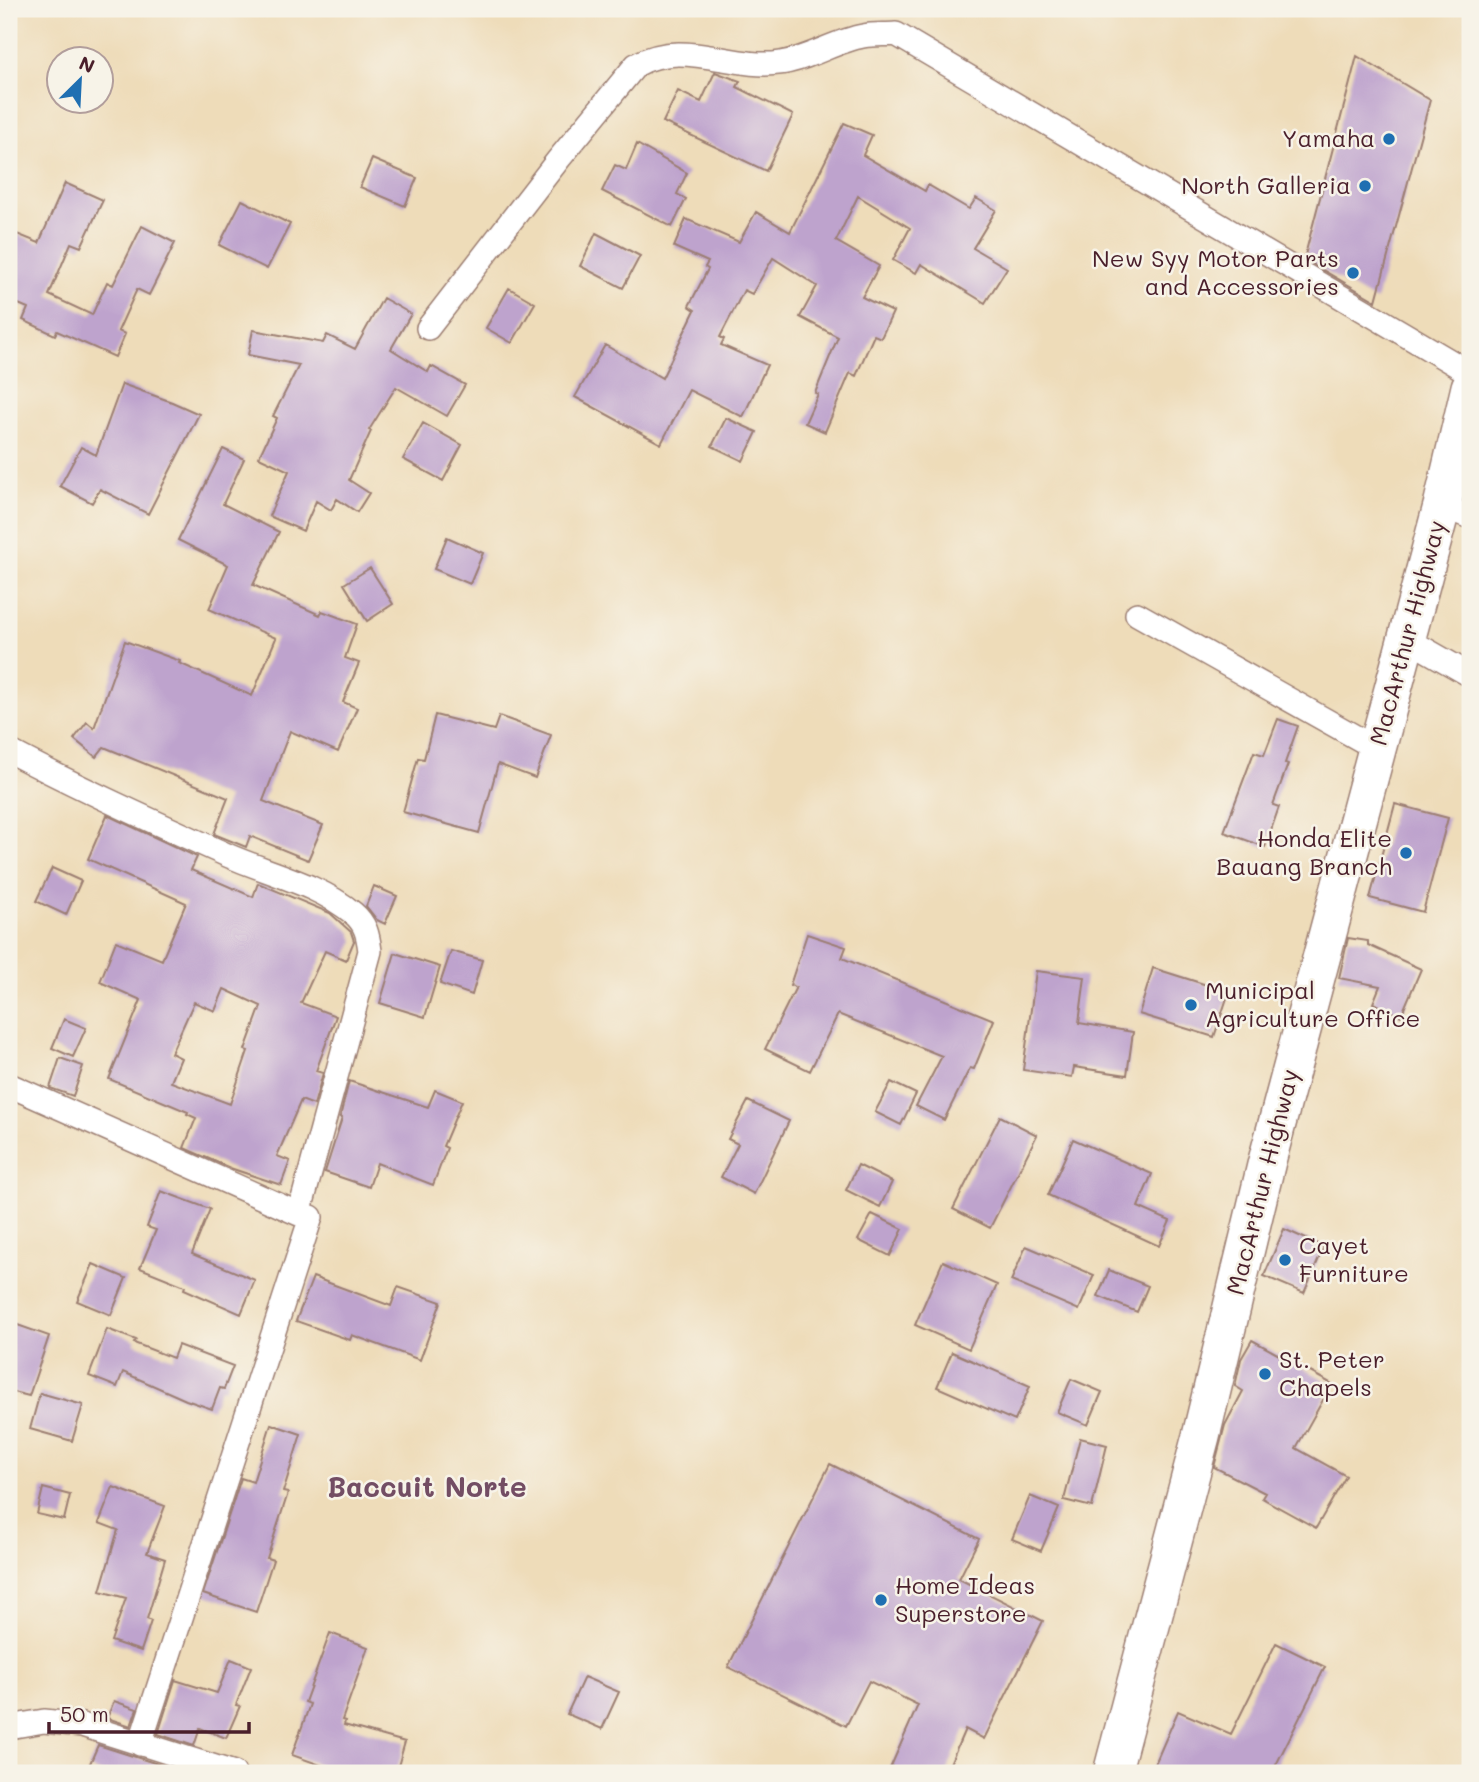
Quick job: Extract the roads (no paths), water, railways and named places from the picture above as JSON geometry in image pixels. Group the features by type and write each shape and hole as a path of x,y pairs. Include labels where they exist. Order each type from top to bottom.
{"highway":[{"name":"MacArthur Highway","path":"1112,1773 1201,1436 1267,1161 1406,639 1456,512 1470,387"}],"street":[{"path":"428,328 558,160 636,65 649,58 701,54 743,63 781,63 862,36 896,34 1470,373"},
{"path":"1137,614 1377,749"},
{"path":"1406,639 1470,675"},
{"path":"9,751 228,855 323,895 356,915 368,930 370,951 299,1214"},
{"path":"9,1085 311,1217 140,1744"},
{"path":"9,1727 44,1721 82,1726 234,1773"}],"place":[{"name":"Yamaha","path":"1389,139"},
{"name":"North Galleria","path":"1365,186"},
{"name":"New Syy Motor Parts and Accessories","path":"1353,273"},
{"name":"Honda Elite Bauang Branch","path":"1406,853"},
{"name":"Municipal Agriculture Office","path":"1191,1005"},
{"name":"Cayet Furniture","path":"1285,1260"},
{"name":"St. Peter Chapels","path":"1265,1374"},
{"name":"Home Ideas Superstore","path":"881,1600"}],"district":[{"name":"Baccuit Norte","path":"427,1487"}]}
